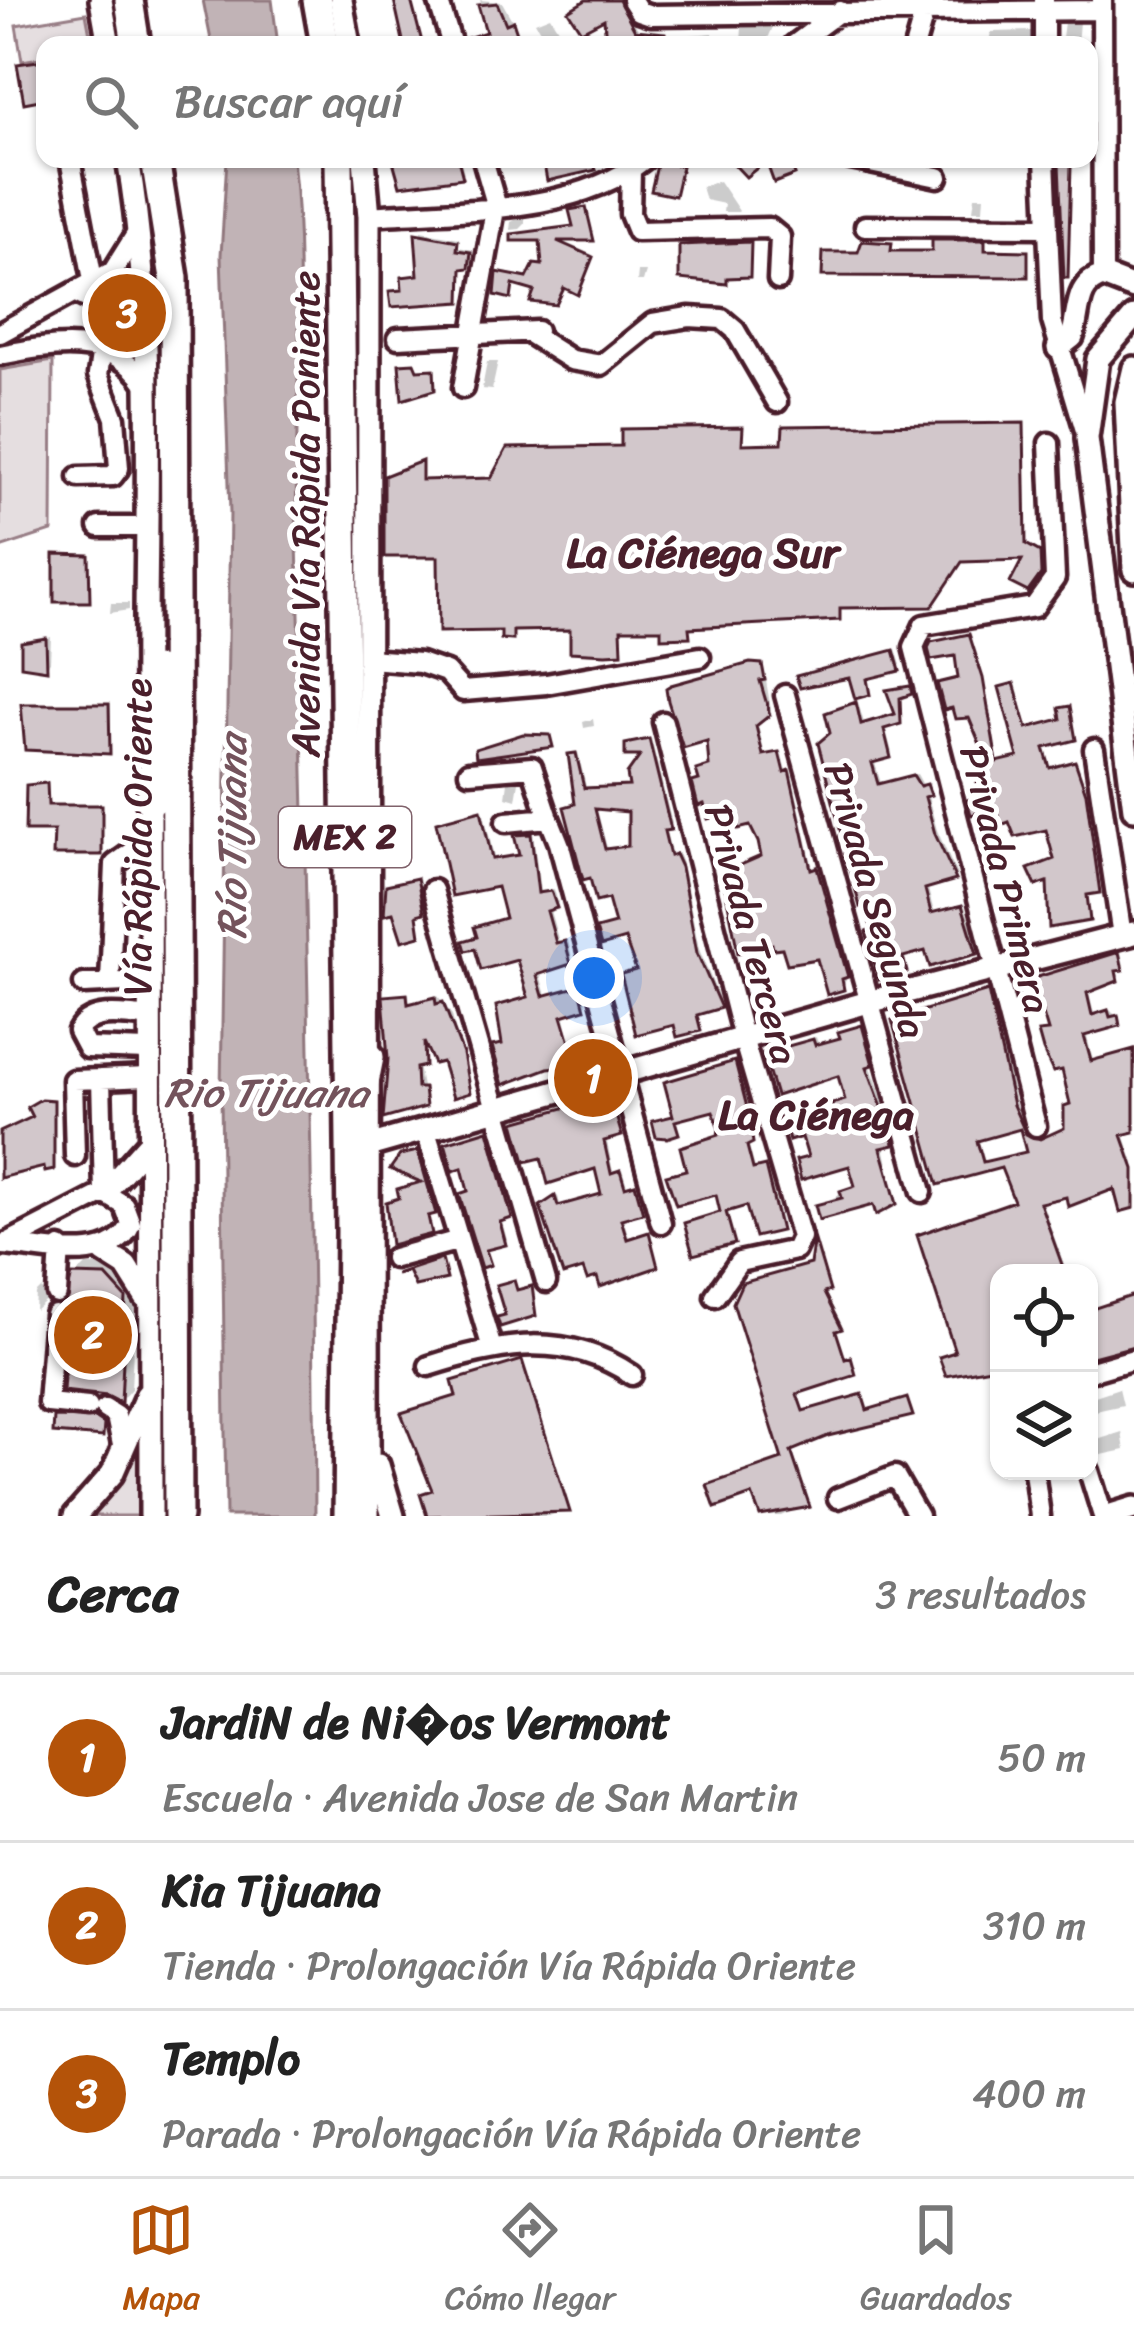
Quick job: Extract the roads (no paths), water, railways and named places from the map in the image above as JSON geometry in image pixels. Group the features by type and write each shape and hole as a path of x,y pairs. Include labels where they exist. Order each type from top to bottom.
{"highway":[{"path":"129,0 135,36"},
{"path":"317,0 323,36"},
{"name":"Vía Rápida Oriente","path":"156,168 174,278 178,1516"},
{"name":"Avenida Vía Rápida Poniente","path":"339,168 351,1232 348,1516"},
{"path":"343,280 354,324 365,474"},
{"path":"151,803 160,638 176,590"},
{"path":"351,1232 359,1181 362,1077 370,1057"}],"main road":[{"path":"101,0 107,36"},
{"path":"341,0 347,36"},
{"path":"130,168 140,227 151,803 151,1516"},
{"path":"365,168 369,216 365,474 372,1145 368,1516"},
{"path":"1058,348 1072,338 1084,288 1103,276 1134,288"},
{"path":"1134,317 1098,359 1088,438 1134,809"},
{"path":"1134,368 1126,402 1134,570"},
{"path":"372,1145 872,1001 1128,935"},
{"path":"104,1193 148,1145"},
{"path":"104,1252 134,1275 151,1308"},
{"path":"75,1516 102,1487 152,1382"},
{"path":"371,1411 382,1489 393,1516"},
{"path":"1105,1516 1134,1508"}],"street":[{"path":"438,0 449,36"},
{"path":"1044,5 1044,36"},
{"path":"635,6 840,11 1101,5 1103,276"},
{"path":"918,36 925,10"},
{"path":"806,36 840,11"},
{"path":"71,168 86,290 104,307 95,348 98,375 115,418 119,469 113,476 79,477"},
{"path":"463,388 496,204 486,168"},
{"path":"369,216 496,204 596,188 631,168"},
{"path":"637,168 630,214 638,231 769,228 780,237 778,280"},
{"path":"899,168 938,177"},
{"path":"1046,168 1048,292 1058,348 1088,438"},
{"path":"865,226 1046,227"},
{"path":"0,333 86,290 122,262 140,227"},
{"path":"398,338 534,331 571,360 601,365 652,323 722,319 735,330 777,401"},
{"path":"0,355 95,348 130,363 144,376"},
{"name":"Privada Primera","path":"1036,1126 914,647 924,625 1034,607 1045,598 1055,578 1049,443"},
{"path":"99,527 146,526"},
{"path":"369,659 421,663 446,672 463,691 546,684 700,657"},
{"name":"Privada Segunda","path":"784,695 922,1192"},
{"name":"Privada Tercera","path":"663,722 743,1038 799,1231 795,1250 739,1262 716,1296"},
{"path":"1094,748 1128,935"},
{"path":"469,772 532,767 661,1223"},
{"path":"506,823 549,818"},
{"path":"84,984 118,982 115,864 132,852 150,849"},
{"path":"433,890 546,1282"},
{"path":"148,1017 97,1016 83,1022 78,1031 86,1048 148,1049"},
{"path":"75,1156 73,1080 148,1076"},
{"path":"101,1079 104,1193"},
{"path":"426,1131 491,1346"},
{"path":"9,1243 104,1193"},
{"path":"9,1243 104,1252 124,1237 131,1224 124,1205 104,1193"},
{"path":"394,1258 456,1241"},
{"path":"57,1294 60,1248"},
{"path":"55,1315 48,1403 96,1408 116,1416 123,1450"},
{"path":"429,1366 491,1346 580,1347 632,1375"},
{"path":"1098,1369 1134,1359"},
{"path":"838,1498 895,1476 918,1516"},
{"path":"1035,1480 1040,1516"},
{"path":"1092,1480 1105,1516"}],"water":[{"path":"203,0 272,0 277,36 210,36"},
{"name":"Rio Tijuana","path":"226,168 294,168 315,1516 226,1516 221,1092 230,513 221,255"}],"place":[{"name":"Templo","path":"127,313"},
{"name":"JardiN de Ni�os Vermont","path":"593,1078"},
{"name":"Kia Tijuana","path":"93,1335"}],"district":[{"name":"La Ciénega Sur","path":"703,553"},
{"name":"La Ciénega","path":"816,1115"}],"water label":[{"name":"Río Tijuana","path":"232,837"}]}
